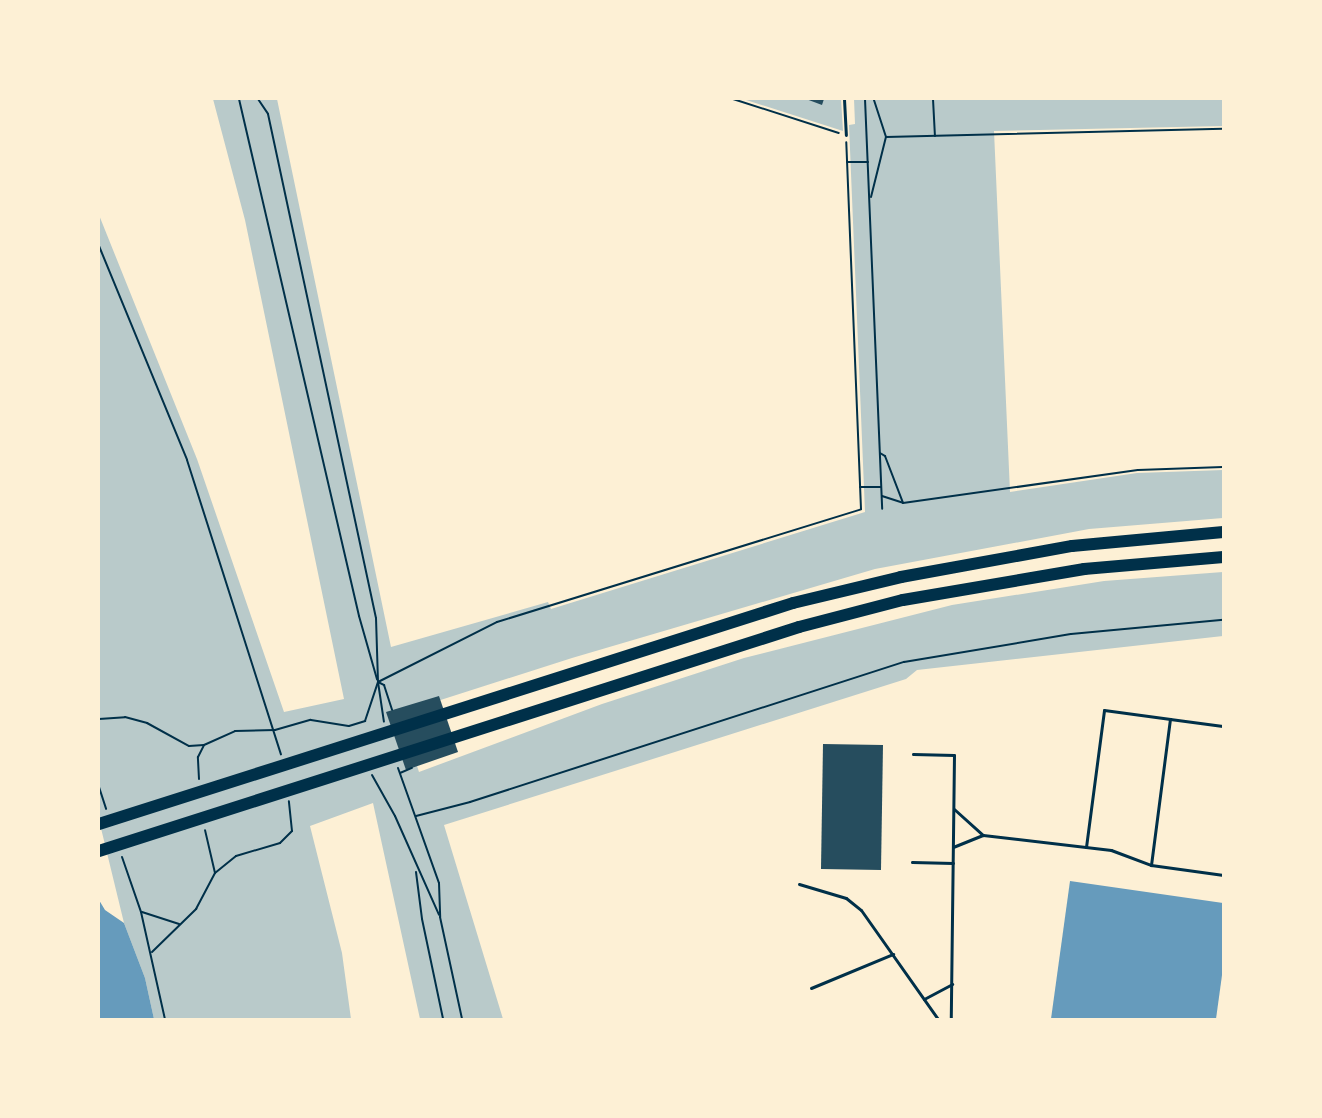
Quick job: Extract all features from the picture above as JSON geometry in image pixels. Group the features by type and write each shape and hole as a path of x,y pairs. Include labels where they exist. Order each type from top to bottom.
{"highway":[{"path":"104,821 677,637 890,579 1072,546 1223,532"},
{"path":"99,851 712,652 903,600 1084,568 1223,557"}],"lane":[{"path":"844,99 846,135"},
{"path":"1086,847 1104,710 1223,726"},
{"path":"1151,865 1170,719"},
{"path":"913,754 954,755 951,1019"},
{"path":"954,808 983,835"},
{"path":"953,847 983,835 1111,850 1151,865 1223,875"},
{"path":"912,862 953,863"},
{"path":"799,884 846,898 861,910 938,1019"},
{"path":"811,988 892,954"},
{"path":"924,999 951,984"}],"path":[{"path":"239,99 359,616 378,682 384,685 392,710"},
{"path":"99,719 125,717 147,723 189,746 204,745 235,731 274,730 311,720 350,726 365,721 378,682 376,618 268,114 258,99"},
{"path":"378,682 497,622 861,509 846,135 733,99"},
{"path":"866,99 882,510"},
{"path":"870,200 878,181 886,137 874,99"},
{"path":"933,99 935,136"},
{"path":"886,137 1223,129"},
{"path":"847,162 869,162"},
{"path":"99,246 187,460 282,760"},
{"path":"880,452 885,456 903,503"},
{"path":"881,496 903,503 1138,471 1223,467"},
{"path":"860,487 881,487"},
{"path":"416,816 470,802 904,662 1071,634 1223,620"},
{"path":"412,768 399,771 438,883 440,917 462,1019"},
{"path":"99,787 104,821"},
{"path":"384,791 416,868 440,917"},
{"path":"151,953 196,909 215,873 236,856 280,843 292,831 288,793"},
{"path":"120,849 141,912 165,1019"},
{"path":"214,860 215,873"},
{"path":"416,868 422,920 443,1019"},
{"path":"141,912 179,924"}],"shaded area":[{"path":"213,99 277,99 391,647 548,602 551,609 865,512 849,125 855,124 854,99 1223,99 1223,126 994,131 1010,492 1137,473 1223,470 1223,518 1089,529 875,569 572,658 400,713 419,772 602,704 744,658 952,605 1104,581 1223,572 1223,636 917,670 906,679 444,825 503,1019 420,1019 373,803 310,826 342,953 351,1019 154,1019 145,978 124,923 99,820 99,215 197,459 284,712 344,699 245,220"},
{"path":"743,99 841,99 843,131"}],"water":[{"path":"1070,881 1223,903 1223,968 1216,1019 1051,1019"},
{"path":"99,900 105,910 124,923 145,978 154,1019 99,1019"}],"building":[{"path":"806,99 824,99 822,105"},
{"path":"439,696 458,752 406,770 386,712"},
{"path":"823,744 883,745 881,870 821,869"}]}
